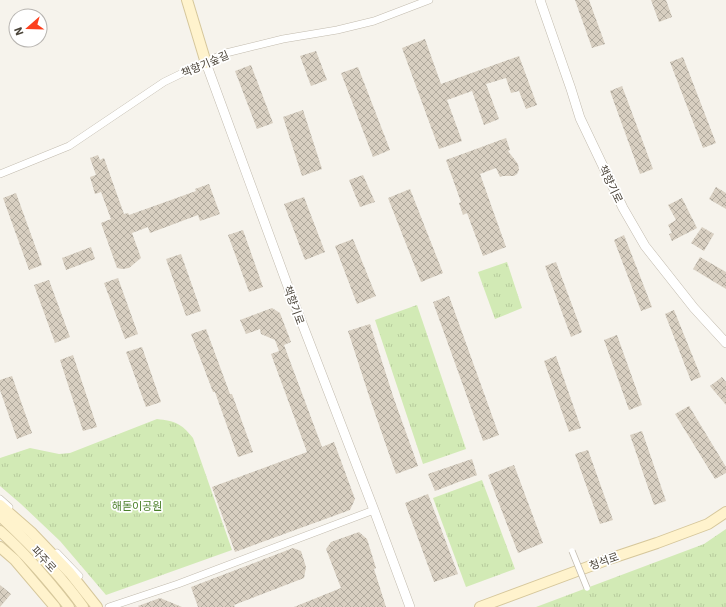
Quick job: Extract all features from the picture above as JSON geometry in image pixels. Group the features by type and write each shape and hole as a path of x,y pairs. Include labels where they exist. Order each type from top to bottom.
{"main road":[{"name":"책향기로","path":"187,0 206,63"},
{"path":"0,505 31,532 70,573 97,607"},
{"name":"청석로","path":"480,607 708,524 726,512"},
{"name":"파주로","path":"0,516 22,536 57,574 83,607"},
{"name":"파주로","path":"0,531 37,568 69,607"},
{"path":"0,547 14,560 55,607"}],"street":[{"name":"책향기숲길","path":"0,174 69,146 164,82 226,54 269,43 337,30 374,21 429,0"},
{"name":"책향기로","path":"540,0 580,118 623,208 645,246 694,308 726,343"},
{"name":"책향기로","path":"206,63 305,334 374,510 410,607"},
{"path":"0,499 44,539 72,568 104,607"},
{"path":"109,607 178,584 374,510"},
{"path":"572,551 587,588"}],"green space":[{"path":"507,262 522,308 495,319 478,272"},
{"path":"417,305 466,449 423,464 375,320"},
{"name":"해돋이공원","path":"157,419 169,421 181,426 193,438 232,550 106,595 60,541 0,486 0,458 30,448 59,454 70,453"},
{"path":"482,480 515,569 466,587 433,498"},
{"path":"726,529 726,607 536,607 704,544"}],"building":[{"path":"575,0 589,0 605,44 592,48"},
{"path":"651,0 666,0 672,17 659,22"},
{"path":"425,39 441,84 519,56 537,105 526,109 519,91 511,93 506,78 486,84 499,119 484,125 472,91 447,100 462,141 439,149 402,48"},
{"path":"316,51 327,80 311,86 300,56"},
{"path":"683,57 716,143 703,148 670,62"},
{"path":"251,65 273,123 257,129 235,71"},
{"path":"358,67 390,150 373,157 341,73"},
{"path":"622,86 653,169 640,174 610,91"},
{"path":"303,110 322,169 302,176 283,117"},
{"path":"506,138 510,150 508,151 518,164 519,170 517,174 514,176 500,177 496,168 480,174 506,247 483,256 467,213 463,215 459,203 461,202 446,160"},
{"path":"98,155 100,160 104,158 124,214 128,213 129,215 196,191 195,189 209,184 220,214 200,221 198,215 150,233 148,227 132,233 141,258 129,268 117,268 101,223 111,219 101,192 95,194 90,177 96,175 90,158"},
{"path":"363,175 375,202 360,207 349,180"},
{"path":"716,187 726,193 726,209 709,199"},
{"path":"410,189 443,273 421,282 388,198"},
{"path":"16,193 42,265 29,270 3,198"},
{"path":"304,197 325,252 305,260 284,204"},
{"path":"682,198 697,228 672,241 669,234 672,233 668,225 676,220 668,205"},
{"path":"702,227 714,234 704,251 691,243"},
{"path":"243,230 263,287 249,292 228,235"},
{"path":"624,235 652,307 641,311 614,240"},
{"path":"353,239 376,296 357,304 335,246"},
{"path":"91,247 95,259 66,270 62,258"},
{"path":"181,254 201,311 186,316 166,259"},
{"path":"700,257 726,272 726,289 693,269"},
{"path":"556,262 582,332 571,337 545,266"},
{"path":"118,278 138,334 125,339 104,283"},
{"path":"49,280 70,337 55,343 34,285"},
{"path":"449,296 499,435 483,441 433,302"},
{"path":"272,308 280,313 291,342 284,345 322,447 334,442 355,499 350,510 235,552 212,487 307,452 271,354 279,351 275,340 261,334 260,329 246,334 240,320"},
{"path":"674,310 701,377 691,381 665,314"},
{"path":"370,324 394,399 418,466 396,474 348,331"},
{"path":"206,329 253,452 238,457 215,392 213,392 191,334"},
{"path":"617,335 642,405 629,410 604,340"},
{"path":"142,347 161,402 146,407 126,352"},
{"path":"73,355 97,427 83,431 60,360"},
{"path":"556,356 581,428 569,432 544,361"},
{"path":"12,376 32,433 17,439 0,390 0,380"},
{"path":"722,377 726,382 726,405 710,386"},
{"path":"689,406 726,467 726,473 715,479 675,414"},
{"path":"642,431 666,501 654,505 630,435"},
{"path":"588,450 613,520 600,524 575,454"},
{"path":"472,459 477,475 435,491 428,474"},
{"path":"514,465 543,543 518,553 488,475"},
{"path":"428,494 458,574 434,582 405,503"},
{"path":"359,532 367,539 376,568 374,569 386,607 294,607 341,588 326,549 331,542"},
{"path":"293,548 301,551 306,567 304,578 234,605 235,607 198,607 191,587"},
{"path":"0,585 11,594 0,607"},
{"path":"160,598 182,607 138,606"}]}
